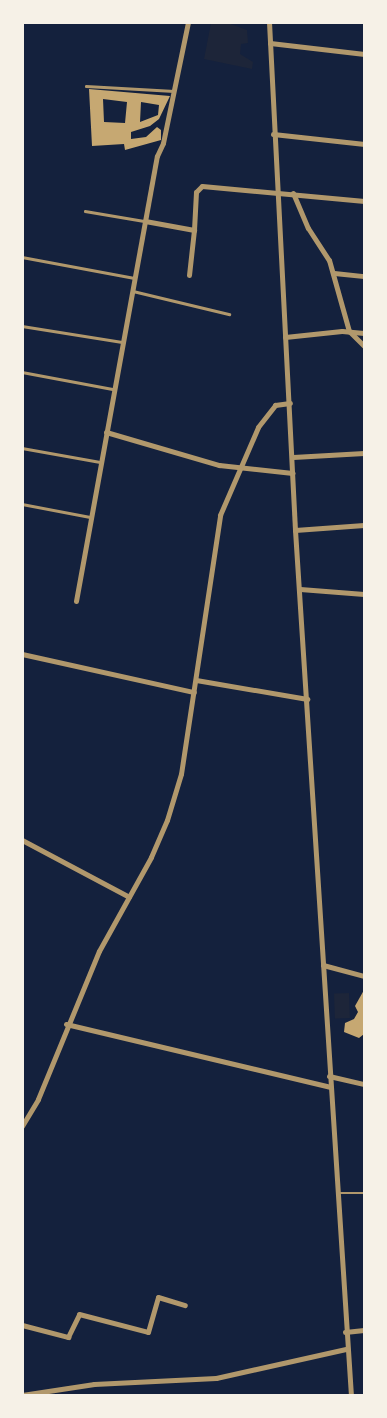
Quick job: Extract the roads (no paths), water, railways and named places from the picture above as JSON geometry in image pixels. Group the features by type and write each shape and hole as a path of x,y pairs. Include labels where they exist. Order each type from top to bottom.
{"street":[{"path":"76,601 113,389 157,156 163,143 188,22"},
{"path":"269,22 272,134 290,403 295,530 346,1349 351,1396"},
{"path":"270,43 364,54"},
{"path":"272,134 364,144"},
{"path":"189,275 196,192 200,187 293,193 364,201"},
{"path":"293,193 308,228 324,250 334,273 349,331 364,346"},
{"path":"145,221 194,230"},
{"path":"334,273 364,276"},
{"path":"285,337 349,331 364,333"},
{"path":"22,1126 38,1099 66,1024 99,951 168,820 181,774 218,524 238,468 258,427 275,405 290,403"},
{"path":"106,432 238,468 293,473"},
{"path":"293,457 364,453"},
{"path":"295,530 364,525"},
{"path":"300,589 364,594"},
{"path":"22,654 194,692"},
{"path":"196,680 307,699"},
{"path":"22,840 129,897"},
{"path":"323,965 364,976"},
{"path":"66,1024 330,1087"},
{"path":"329,1076 364,1084"},
{"path":"22,1324 68,1337 79,1314 148,1332 158,1297 185,1305"},
{"path":"345,1332 364,1330"},
{"path":"22,1396 94,1384 216,1378 346,1349"}],"lane":[{"path":"86,86 174,91"},
{"path":"85,211 145,221"},
{"path":"22,257 134,278"},
{"path":"131,291 229,314"},
{"path":"22,326 122,342"},
{"path":"22,372 113,389"},
{"path":"22,448 101,463"},
{"path":"22,504 91,518"},
{"path":"337,1194 364,1193"}]}
